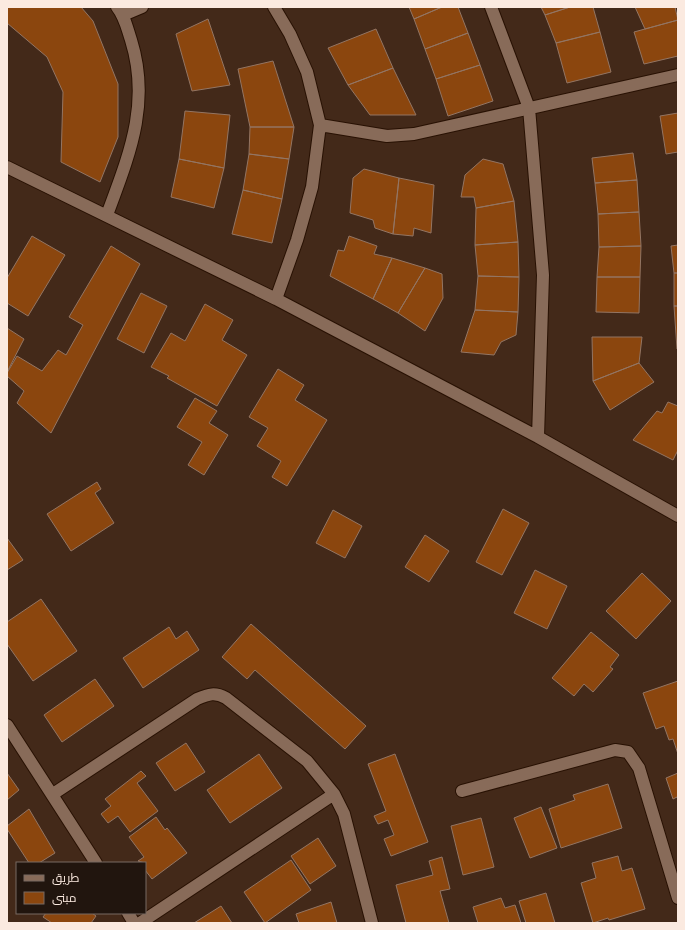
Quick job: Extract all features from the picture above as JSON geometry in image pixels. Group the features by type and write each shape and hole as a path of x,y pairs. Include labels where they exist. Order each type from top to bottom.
{"street":[{"path":"107,215 129,153 140,109 137,59 120,11 142,7"},
{"path":"274,7 290,34 307,72 320,125 312,187 297,240 276,299"},
{"path":"492,7 529,108 543,275 538,437"},
{"path":"320,125 387,136 414,134 678,74"},
{"path":"7,166 276,299 538,437 678,516"},
{"path":"53,794 197,699 210,693 219,694 307,761 334,794 344,814 372,923"},
{"path":"7,725 53,794 95,862"},
{"path":"462,791 615,750 628,752 640,768 678,898"},
{"path":"140,923 334,794"},
{"path":"129,914 134,923"}],"building":[{"path":"7,7 81,7 93,21 118,84 118,137 100,182 61,162 63,92 47,57 7,23"},
{"path":"409,7 442,7 414,19"},
{"path":"442,7 458,7 468,33 425,49 414,19"},
{"path":"541,7 570,7 545,15"},
{"path":"570,7 593,7 600,32 556,43 545,15"},
{"path":"635,7 675,7 678,20 645,29"},
{"path":"208,19 230,85 192,91 176,34"},
{"path":"678,20 678,56 644,64 634,32"},
{"path":"376,29 393,68 348,85 328,48"},
{"path":"600,32 611,72 567,83 556,43"},
{"path":"468,33 480,65 436,79 425,49"},
{"path":"273,61 294,127 250,127 238,69"},
{"path":"480,65 493,101 448,116 436,79"},
{"path":"393,68 416,115 370,115 348,85"},
{"path":"185,111 230,115 224,168 179,159"},
{"path":"678,113 678,152 666,154 660,116"},
{"path":"250,127 294,127 289,159 249,154"},
{"path":"633,153 637,180 595,183 592,158"},
{"path":"249,154 289,159 282,199 243,190"},
{"path":"179,159 224,168 214,208 171,197"},
{"path":"483,159 503,164 514,201 476,208 474,197 461,197 465,175"},
{"path":"364,169 399,178 393,234 375,228 373,220 350,213 353,178"},
{"path":"399,178 434,185 431,233 414,228 413,236 393,234"},
{"path":"637,180 639,212 598,214 595,183"},
{"path":"243,190 282,199 272,243 232,234"},
{"path":"514,201 518,242 475,245 476,208"},
{"path":"639,212 641,246 599,247 598,214"},
{"path":"32,236 65,255 28,316 7,303 7,278"},
{"path":"349,236 377,246 374,254 392,258 373,299 330,276 338,250 344,251"},
{"path":"518,242 519,277 478,276 475,245"},
{"path":"678,245 678,273 674,273 671,246"},
{"path":"111,246 140,264 51,433 17,403 24,391 7,376 7,373 17,356 42,371 58,350 66,355 83,325 69,317"},
{"path":"641,246 640,277 597,277 599,247"},
{"path":"392,258 425,268 398,313 373,299"},
{"path":"425,268 442,274 443,298 425,331 398,313"},
{"path":"674,273 678,273 678,306 674,306"},
{"path":"478,276 519,277 518,312 475,310"},
{"path":"597,277 640,277 639,313 596,312"},
{"path":"141,293 167,306 144,353 117,339"},
{"path":"205,304 233,320 222,340 247,355 217,406 167,378 169,376 151,367 171,333 185,341"},
{"path":"674,306 678,306 678,349 677,349"},
{"path":"475,310 518,312 516,335 501,342 494,355 461,352"},
{"path":"7,328 24,339 7,372"},
{"path":"592,337 642,337 639,363 593,381"},
{"path":"639,363 654,382 610,410 593,381"},
{"path":"278,369 304,385 295,400 327,420 287,486 272,477 281,461 257,446 268,428 249,417"},
{"path":"195,398 217,411 209,423 228,435 204,475 188,465 202,442 177,427"},
{"path":"668,402 678,406 678,450 673,460 633,440 657,411 662,413"},
{"path":"97,482 101,489 95,493 114,523 71,551 47,514"},
{"path":"503,509 529,523 502,575 476,562"},
{"path":"333,510 362,526 345,558 316,543"},
{"path":"425,535 449,551 429,582 405,567"},
{"path":"7,538 23,560 7,570"},
{"path":"535,570 567,586 547,629 514,613"},
{"path":"642,573 671,601 636,639 606,611"},
{"path":"41,599 77,651 33,681 7,644 7,622"},
{"path":"251,624 366,726 345,749 255,670 247,679 222,657"},
{"path":"169,627 176,639 187,631 199,650 143,688 123,658"},
{"path":"591,632 619,655 610,667 613,669 593,692 584,684 574,696 552,678"},
{"path":"95,679 114,706 62,742 44,715"},
{"path":"678,681 678,754 673,739 669,740 664,726 656,729 643,693"},
{"path":"186,743 205,772 175,791 156,763"},
{"path":"259,754 282,788 230,823 207,790"},
{"path":"395,754 428,842 391,856 384,839 394,835 388,820 378,824 374,816 386,811 368,764"},
{"path":"141,771 146,776 137,783 158,811 130,832 118,816 108,823 101,814 111,806 105,799"},
{"path":"7,773 19,790 7,800"},
{"path":"678,773 678,800 677,797 673,799 666,778"},
{"path":"608,784 622,828 561,848 549,809 575,800 573,795"},
{"path":"541,807 557,848 530,858 514,818"},
{"path":"29,809 55,853 41,862 28,862 7,829 7,826"},
{"path":"156,817 165,830 167,828 187,853 152,879 146,871 146,862 138,861 144,857 129,837"},
{"path":"481,818 494,867 463,875 451,826"},
{"path":"318,838 336,866 310,884 291,856"},
{"path":"618,856 622,871 632,868 645,909 609,920 608,918 593,923 581,883 596,878 592,863"},
{"path":"442,857 450,889 440,891 449,923 406,923 396,885 433,875 429,861"},
{"path":"291,860 311,890 265,923 244,892"},
{"path":"546,893 555,923 526,923 519,901"},
{"path":"501,898 505,908 515,905 521,923 478,923 473,907"},
{"path":"331,902 337,923 299,923 296,914"},
{"path":"221,906 232,923 194,923"},
{"path":"45,914 93,914 96,916 91,923 52,923 43,917"}]}
